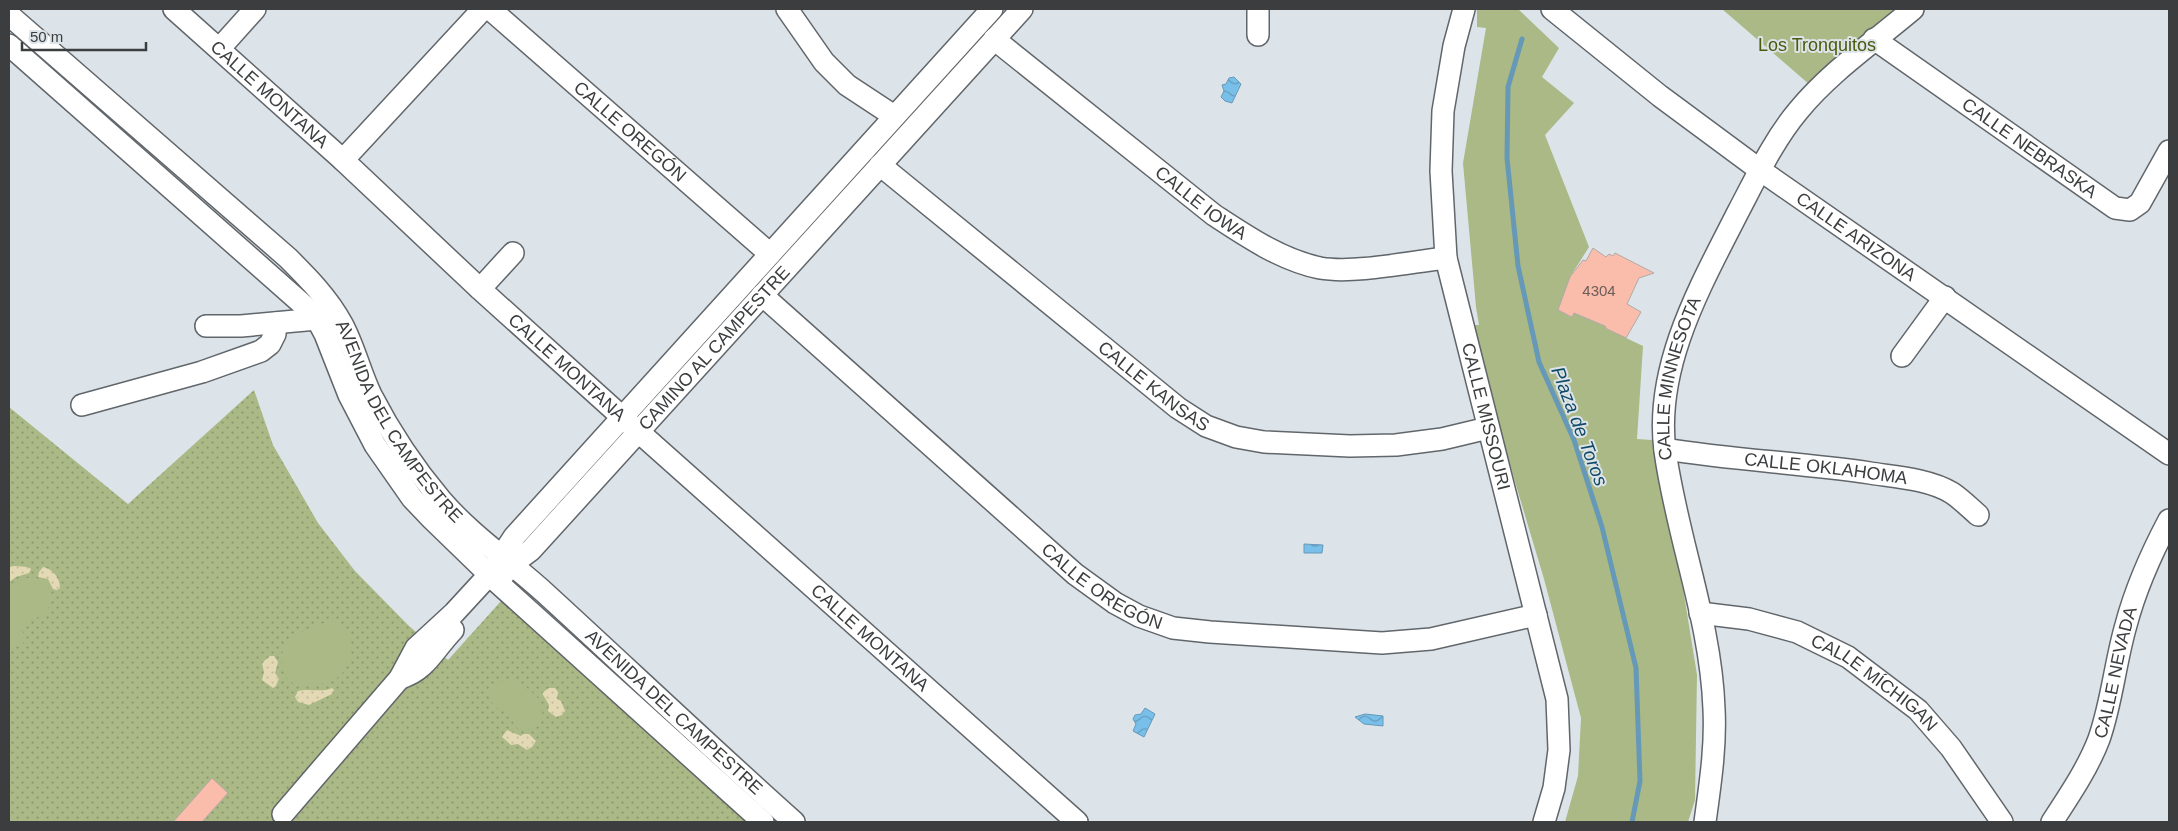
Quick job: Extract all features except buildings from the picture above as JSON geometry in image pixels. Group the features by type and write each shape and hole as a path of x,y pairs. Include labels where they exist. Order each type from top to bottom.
{"street":[{"name":"CALLE MONTANA","path":"174,9 220,48 343,160 480,289 622,417 1077,822"},
{"path":"220,48 254,9"},
{"path":"343,160 483,9"},
{"name":"CALLE OREGÓN","path":"490,9 770,254"},
{"path":"787,9 824,62 847,85 894,116"},
{"name":"CAMINO AL CAMPESTRE","path":"283,814 400,678 411,675 428,661 507,559 514,536 992,9"},
{"name":"CAMINO AL CAMPESTRE","path":"507,559 531,550 1022,9"},
{"path":"1258,9 1258,35"},
{"name":"CALLE MISSOURI","path":"1464,9 1454,46 1443,111 1441,171 1446,258 1557,699 1559,750 1554,788 1544,822"},
{"name":"CALLE ARIZONA","path":"1552,9 1660,96 1760,170 2169,454"},
{"name":"CALLE MINNESOTA","path":"1705,822 1713,757 1714,709 1700,613 1665,449 1665,397 1671,365 1680,336 1715,257 1760,170 1797,112 1843,65 1913,9"},
{"name":"AVENIDA DEL CAMPESTRE","path":"9,15 288,258 327,299 342,324 370,393 389,427 412,463 442,502 507,559 746,793 763,822"},
{"name":"CALLE IOWA","path":"994,39 1214,215 1251,240 1297,262 1321,268 1346,270 1446,258"},
{"name":"CALLE NEBRASKA","path":"1874,39 2115,208 2130,210 2140,203 2169,151"},
{"name":"AVENIDA DEL CAMPESTRE","path":"9,45 291,292 317,319 350,395 375,445 398,480 432,520 493,578 746,793 794,822"},
{"name":"CALLE KANSAS","path":"880,165 1178,408 1206,426 1236,437 1264,442 1350,446 1405,444 1442,439 1488,428"},
{"path":"480,289 513,254"},
{"name":"CALLE OREGÓN","path":"762,295 1075,574 1115,603 1138,616 1172,628 1382,643 1431,639 1536,615"},
{"path":"1902,356 1945,298"},
{"path":"206,326 241,326 317,319 342,324"},
{"path":"82,405 202,372 260,352 270,344 276,334 276,323"},
{"name":"CALLE OKLAHOMA","path":"1665,449 1704,455 1830,467 1903,478 1928,484 1951,493 1978,515"},
{"name":"CALLE NEVADA","path":"2052,822 2098,742 2110,704 2125,627 2146,563 2169,520"},
{"name":"CALLE MÍCHIGAN","path":"1700,613 1749,620 1796,632 1848,657 1918,710 1951,748 2002,822"}],"green space":[{"path":"1477,9 1518,9 1559,48 1542,77 1574,103 1545,135 1589,247 1570,277 1559,310 1571,317 1574,313 1605,326 1607,329 1643,346 1637,439 1652,440 1666,483 1697,675 1695,800 1688,822 1565,822 1578,776 1581,718 1544,579 1485,381 1473,325 1479,325 1463,163 1486,28 1477,27"},
{"name":"Los Tronquitos","path":"1722,9 1921,9 1817,91"},
{"path":"254,390 273,445 318,523 355,571 408,625 448,660 501,601 756,822 9,822 9,407 128,504"},
{"path":"24,578 35,578 47,582 50,602 46,614 24,623 22,631 26,637 22,645 9,649 9,585"},
{"path":"330,621 346,629 350,637 352,645 351,654 344,671 337,678 325,683 304,685 290,681 285,676 282,661 282,654 289,640 314,626"},
{"path":"509,680 525,686 540,701 542,715 537,727 525,731 518,729 508,713 496,707 489,697 493,687 498,683"}],"sand":[{"path":"15,566 31,569 29,573 16,577 9,582 9,567"},
{"path":"43,567 55,574 60,588 57,590 53,589 48,579 38,577"},
{"path":"270,656 274,656 278,662 275,673 279,678 276,686 273,688 262,680 264,672 262,663"},
{"path":"332,688 334,690 332,694 309,705 298,702 295,697 298,691"},
{"path":"549,688 555,688 558,692 557,699 561,701 565,711 562,715 556,717 548,711 549,705 542,693"},
{"path":"507,730 521,736 529,734 536,741 527,750 518,744 511,745 502,737"}],"water":[{"path":"1234,77 1241,84 1232,103 1225,101 1221,97 1224,91 1222,85 1226,84 1229,78"},
{"path":"1304,544 1323,545 1322,553 1304,553"},
{"path":"1145,708 1155,714 1144,737 1133,731 1136,724 1133,719 1135,715 1141,714"},
{"path":"1365,714 1383,716 1383,726 1364,724 1355,717"}],"waterway":[{"name":"Plaza de Toros","path":"1522,39 1508,87 1507,158 1518,266 1539,362 1574,440 1602,527 1636,668 1640,781 1632,822"}]}
